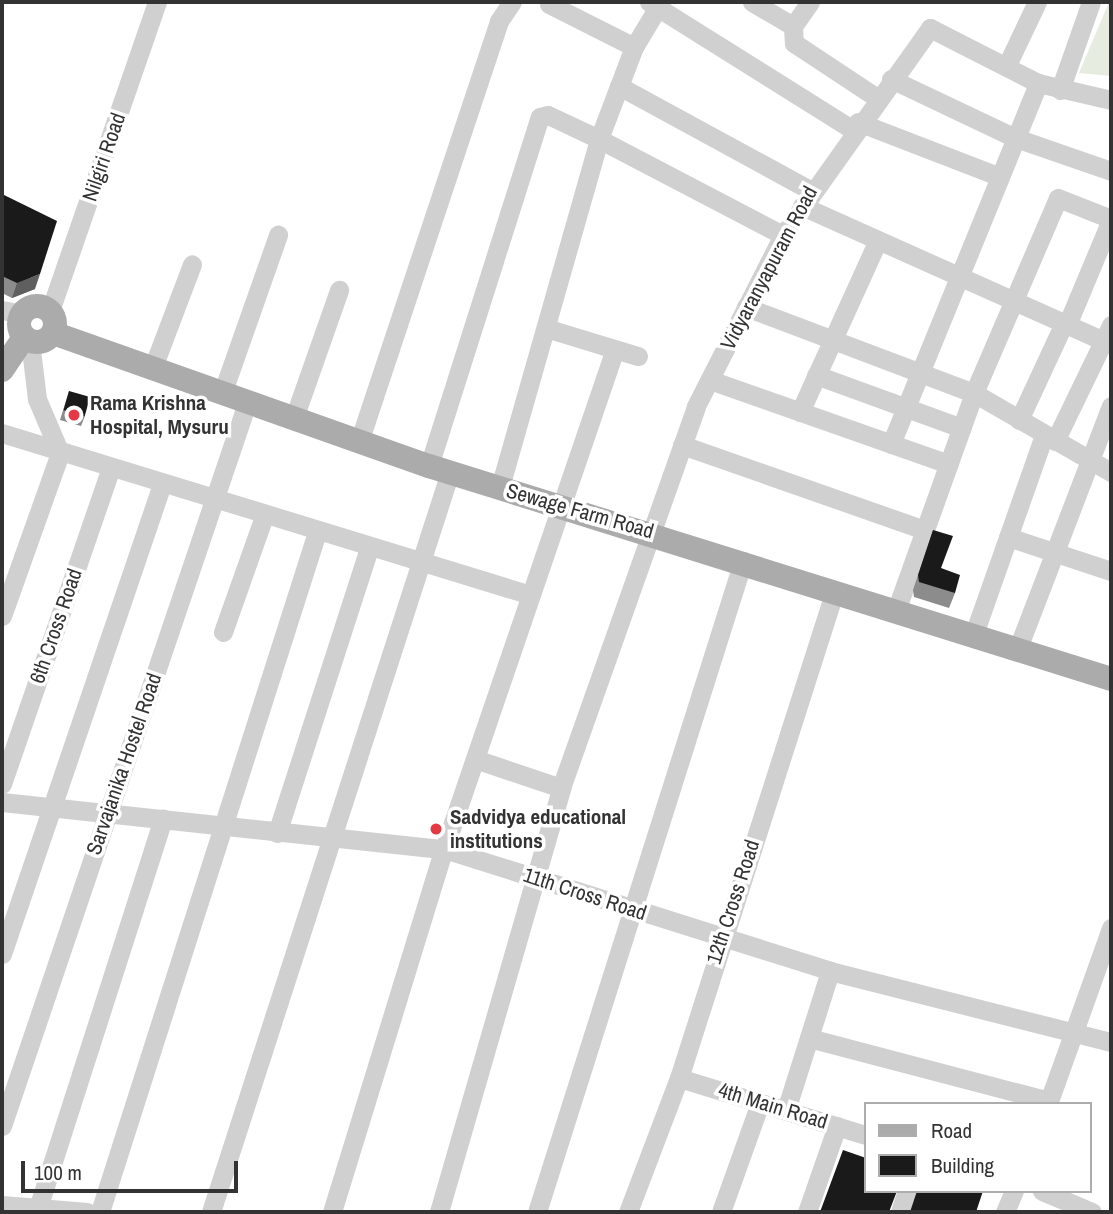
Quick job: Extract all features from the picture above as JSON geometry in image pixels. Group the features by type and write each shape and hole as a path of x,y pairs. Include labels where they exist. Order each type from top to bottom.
{"main road":[{"path":"2,370 20,326 32,307 52,322"},
{"path":"20,326 52,322"},
{"name":"Sewage Farm Road","path":"52,322 152,370 439,469 652,531 1111,679"}],"street":[{"name":"Nilgiri Road","path":"52,322 157,2"},
{"path":"359,442 499,20 512,2"},
{"path":"752,2 793,26"},
{"path":"810,2 793,26 794,43 877,98"},
{"path":"1038,2 1008,63 1038,83 1111,100"},
{"path":"1060,90 1091,2"},
{"path":"548,4 634,47"},
{"path":"500,487 550,329 599,139 634,47 656,4 855,126 998,176"},
{"name":"Vidyaranyapuram Road","path":"439,1212 532,876 561,788 682,445 746,307 783,234 806,198 855,126 930,28 1008,63"},
{"path":"891,79 1013,137 1111,171"},
{"path":"891,444 1013,137 1038,83"},
{"path":"619,86 877,242 1065,324 1108,337 1049,438 1008,537 974,634"},
{"path":"211,1212 420,563 439,469 540,117 548,115 599,139 783,234"},
{"path":"897,608 974,393 1058,198 1111,219 1019,420"},
{"path":"222,394 278,235"},
{"path":"800,412 877,242"},
{"path":"152,370 191,264"},
{"path":"294,418 339,290"},
{"path":"746,307 832,337 974,393 1111,472"},
{"path":"2,616 60,453 37,399 20,326"},
{"path":"550,329 638,356"},
{"path":"332,1212 444,849 615,349"},
{"path":"816,375 962,428"},
{"path":"710,380 949,464"},
{"name":"Sarvajanika Hostel Road","path":"2,1126 247,403"},
{"path":"1018,648 1086,460 1111,406"},
{"path":"2,433 214,502 531,595"},
{"path":"682,445 925,530"},
{"name":"6th Cross Road","path":"2,784 111,468"},
{"path":"2,954 162,485"},
{"path":"223,632 264,516"},
{"path":"100,1212 317,532"},
{"path":"2,569 30,535"},
{"path":"1008,537 1111,571"},
{"path":"277,834 369,548"},
{"path":"537,1212 743,561"},
{"name":"12th Cross Road","path":"628,1212 679,1078 720,939 835,590"},
{"path":"475,759 561,788"},
{"name":"11th Cross Road","path":"2,802 331,840 444,849 720,939 830,971 1076,1030 1111,1042"},
{"path":"38,1208 163,819"},
{"path":"809,1038 1048,1102 1111,928"},
{"path":"786,1110 830,971"},
{"name":"4th Main Road","path":"679,1078 864,1134"},
{"path":"720,1212 760,1103"},
{"path":"807,1212 837,1126"},
{"path":"900,1212 906,1193"},
{"path":"1005,1212 1013,1193"},
{"path":"1047,1193 1092,1212"},
{"path":"2,1205 87,1212"}],"shaded area":[{"path":"1109,2 1111,76 1079,73"}],"building":[{"path":"2,194 57,221 40,274 17,283 2,276"},
{"path":"69,391 90,397 85,416 63,410"},
{"path":"933,530 953,536 941,568 960,575 955,593 919,582 918,575"},
{"path":"843,1150 864,1157 864,1193 896,1193 889,1212 820,1212"},
{"path":"916,1193 982,1193 976,1212 910,1212"}],"place":[{"name":"Rama Krishna Hospital, Mysuru","path":"74,415"},
{"name":"Sadvidya educational institutions","path":"436,829"}]}
